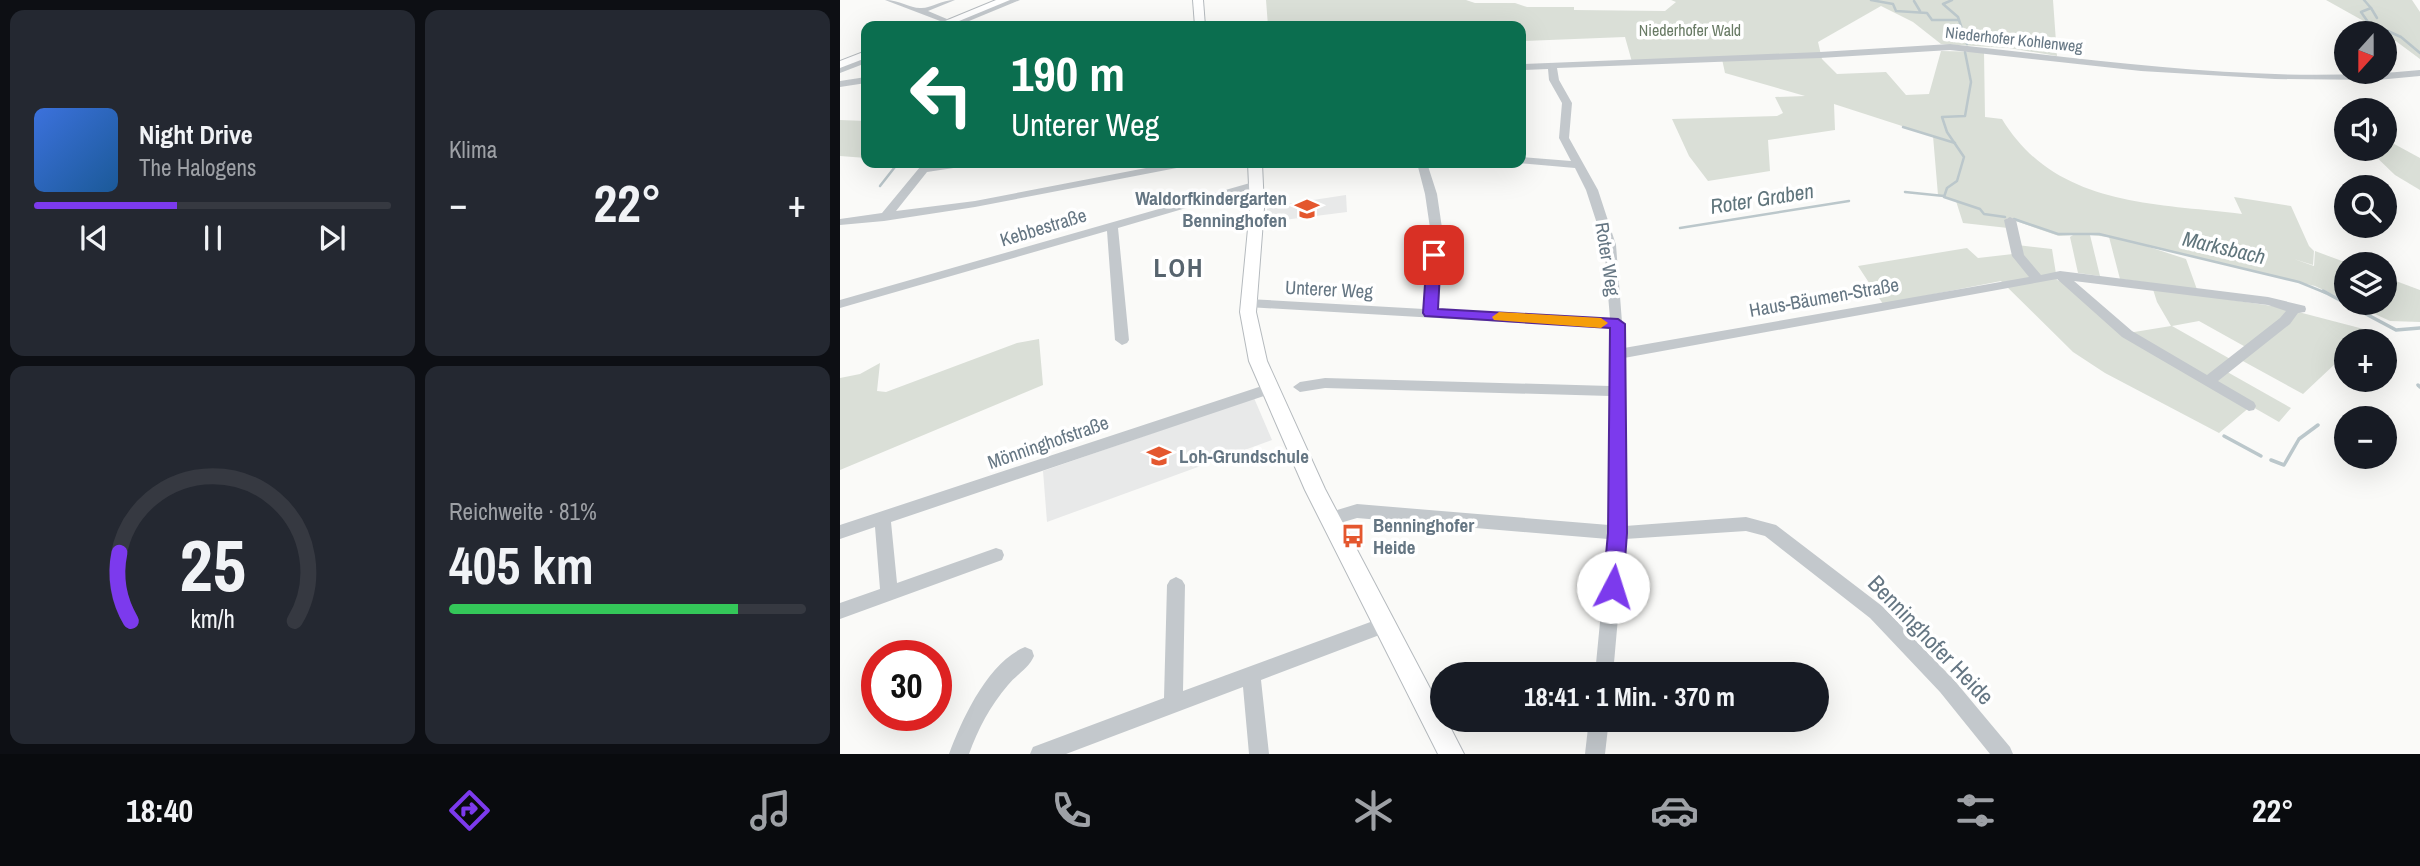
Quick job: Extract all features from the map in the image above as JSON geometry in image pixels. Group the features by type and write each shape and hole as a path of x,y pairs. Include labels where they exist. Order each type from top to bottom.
{"main road":[{"path":"957,21 1005,0"},
{"path":"1198,0 1200,21"},
{"path":"840,65 861,59"},
{"path":"1255,168 1254,254 1248,303 1251,338 1268,389 1330,519 1451,754"}],"street":[{"path":"889,0 943,21"},
{"path":"921,11 951,0"},
{"path":"958,21 1016,0"},
{"name":"Niederhofer Kohlenweg","path":"1526,67 1832,55 1950,47 2141,68 2275,76 2377,77 2420,73"},
{"path":"840,70 861,60"},
{"name":"Roter Weg","path":"1552,66 1554,80 1567,103 1564,138 1592,190 1607,234 1618,324 1617,533 1605,662"},
{"path":"840,84 861,81"},
{"path":"1526,160 1577,165"},
{"path":"884,218 924,169 931,168"},
{"path":"840,222 884,218 1023,196 1162,168"},
{"path":"1423,168 1436,228 1430,313"},
{"name":"Kebbestraße","path":"840,304 1257,184"},
{"path":"2010,220 2018,256 2037,278"},
{"path":"1112,225 1122,340"},
{"path":"2060,275 2127,334 2249,405"},
{"name":"Haus-Bäumen-Straße","path":"1619,354 2060,275 2216,294 2296,308 2285,321 2208,382"},
{"name":"Unterer Weg","path":"1248,303 1618,324"},
{"path":"1300,387 1325,383 1617,391"},
{"name":"Mönninghofstraße","path":"840,532 1268,389"},
{"name":"Benninghofer Heide","path":"1330,519 1357,511 1617,533 1746,524 1770,530 1876,612 1947,686 2003,754"},
{"path":"882,518 889,594"},
{"path":"840,611 996,555"},
{"path":"1173,703 1176,585"},
{"path":"1040,754 1384,625"},
{"path":"958,754 993,688 1008,669 1025,656"},
{"path":"1251,676 1259,754"},
{"path":"1595,754 1598,732"}],"shaded area":[{"name":"Waldorfkindergarten Benninghofen","path":"1346,195 1347,212 1267,222 1267,207"},
{"name":"Loh-Grundschule","path":"1254,398 1272,440 1047,522 1043,471"}],"green space":[{"name":"Niederhofer Wald","path":"1266,0 1466,0 1475,3 1515,3 1527,7 1574,7 1574,10 1665,11 1676,2 1671,0 2053,0 2057,56 2009,48 1941,44 1913,22 1881,6 1818,42 1822,59 1837,74 1886,72 1906,95 1929,94 1941,51 1984,52 1985,117 2002,119 2024,148 2049,169 2077,184 2108,195 2174,207 2242,214 2234,197 2291,206 2309,246 2314,251 2313,265 2294,259 2314,266 2315,251 2334,258 2334,295 2315,286 2146,246 2186,259 2199,295 2279,307 2363,329 2334,329 2334,365 2303,394 2241,360 2251,350 2199,321 2172,326 2232,360 2222,369 2291,408 2279,422 2251,406 2219,433 2105,373 2073,352 2001,281 1883,304 1858,266 1967,248 1978,258 2013,254 2017,245 2052,249 2057,280 2066,283 2128,333 2171,326 2157,302 2151,283 2120,279 2109,237 2090,235 2100,276 2078,273 2070,237 2073,235 2059,236 2007,218 2008,228 1963,223 1956,201 1938,195 1933,136 1834,104 1835,130 1768,140 1770,171 1708,181 1689,156 1672,119 1777,116 1783,113 1775,97 1805,96 1725,73 1722,59 1632,62 1625,37 1526,41 1526,21 1268,21"},
{"path":"2326,0 2412,0 2420,12 2420,59 2398,43 2398,21 2364,21"},
{"path":"840,120 861,121 861,158 840,156"},
{"path":"2397,146 2420,158 2420,190 2395,175 2380,161 2397,161"},
{"path":"2397,281 2420,290 2420,322 2390,321 2377,315 2397,315"},
{"path":"1039,339 1043,385 840,470 840,378 860,374 880,363 877,391 886,392 1017,343"}],"waterway":[{"name":"Marksbach","path":"1871,0 1893,4 1896,11 1927,13 1932,20 1959,20"},
{"path":"1952,0 1943,4 1959,20"},
{"path":"2364,0 2371,8"},
{"path":"1914,1 1920,11"},
{"path":"2371,8 2377,18"},
{"path":"2371,8 2361,12 2368,22 2401,37 2420,53"},
{"name":"Marksbach","path":"1959,20 1967,44"},
{"name":"Marksbach","path":"1954,143 1942,117 1965,116 1971,82 1965,52"},
{"path":"1903,127 1954,143"},
{"name":"Marksbach","path":"1954,143 1964,157 1957,181 1947,188 1944,197 1980,209 1984,214 2005,217"},
{"path":"880,186 894,168"},
{"name":"Roter Graben","path":"1905,192 1944,196"},
{"name":"Roter Graben","path":"1680,228 1849,201"},
{"name":"Marksbach","path":"2014,219 2058,234 2099,234 2299,282 2326,293"},
{"name":"Marksbach","path":"2323,291 2396,330 2420,328"},
{"path":"2271,460 2284,465 2299,439 2318,425"},
{"path":"2224,436 2261,456"}],"slow traffic":[{"path":"1499,317 1601,323"}],"place":[{"name":"Waldorfkindergarten Benninghofen","path":"1307,209"},
{"name":"Loh-Grundschule","path":"1159,456"},
{"name":"Benninghofer Heide","path":"1353,536"}],"district":[{"name":"LOH","path":"1179,268"}],"route":[{"path":"1434,255 1430,313 1618,324 1619,430 1613,587"}]}
